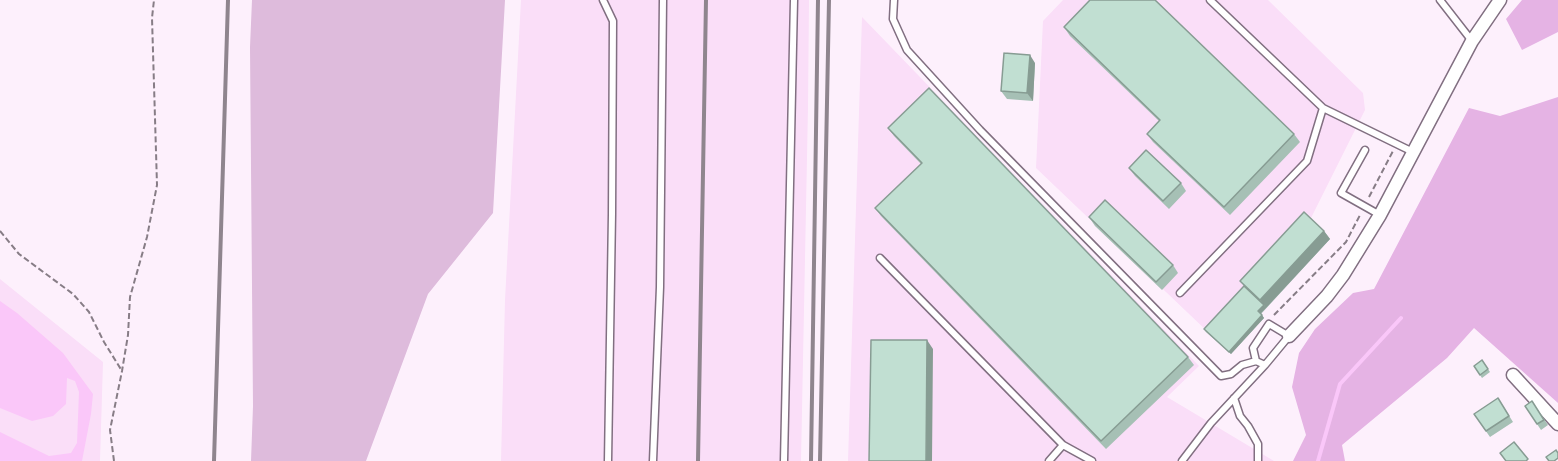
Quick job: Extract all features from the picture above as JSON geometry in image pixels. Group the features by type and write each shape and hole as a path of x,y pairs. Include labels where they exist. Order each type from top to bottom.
{"street":[{"path":"1289,336 1327,296 1343,275 1380,215 1472,41 1500,0"},
{"path":"1513,375 1558,424"}],"lane":[{"path":"603,0 613,21 608,461"},
{"path":"653,461 660,287 663,0"},
{"path":"784,461 794,0"},
{"path":"894,0 892,19 907,50 980,130 1221,376 1232,374 1242,365 1256,361 1265,365"},
{"path":"1210,0 1323,108 1414,152"},
{"path":"1440,0 1472,41"},
{"path":"1180,293 1307,161 1323,108"},
{"path":"1365,150 1341,193 1380,215"},
{"path":"880,258 1063,445 1092,461"},
{"path":"1182,461 1211,423 1289,336 1269,324 1253,348 1256,361"},
{"path":"1234,398 1240,416 1258,444 1258,461"},
{"path":"1049,461 1063,445"}],"path":[{"path":"114,461 110,430 128,335 130,297 147,237 157,185 152,18 154,0"},
{"path":"1269,324 1273,316 1346,243 1397,143"},
{"path":"0,231 20,254 73,294 89,312 122,371"}],"shaded area":[{"path":"252,0 505,0 493,213 428,294 366,461 251,461 253,406 250,47"},
{"path":"521,0 809,0 801,461 501,461 505,300"},
{"path":"1063,0 1268,0 1363,93 1365,110 1310,220 1330,239 1261,314 1264,318 1231,354 1036,168 1043,21"},
{"path":"1522,0 1558,0 1558,32 1522,50 1506,19"},
{"path":"862,17 1199,366 1167,397 1274,461 848,461"},
{"path":"1558,97 1558,403 1474,328 1447,358 1342,445 1345,461 1293,461 1306,435 1292,387 1299,353 1315,329 1353,293 1374,289 1469,108 1500,116"},
{"path":"0,279 103,362 100,461 0,461"},
{"path":"0,301 63,353 93,394 82,461 0,461 0,432 49,456 71,453 77,443 79,392 75,381 67,378 66,404 53,416 32,421 0,408"}],"building":[{"path":"1090,0 1155,0 1294,134 1224,207 1147,134 1160,120 1064,27"},
{"path":"1004,53 1030,55 1027,93 1001,91"},
{"path":"929,88 1188,357 1101,441 875,208 922,163 888,128"},
{"path":"1146,150 1181,183 1163,201 1129,168"},
{"path":"1105,200 1173,265 1156,282 1089,217"},
{"path":"1304,212 1324,231 1260,300 1240,281"},
{"path":"1244,286 1264,305 1258,311 1262,315 1229,352 1204,329"},
{"path":"871,340 927,340 926,461 869,461"},
{"path":"1482,360 1488,369 1480,375 1474,366"},
{"path":"1498,398 1509,416 1486,431 1474,414"},
{"path":"1532,401 1544,420 1537,424 1525,406"},
{"path":"1514,442 1528,459 1526,461 1506,461 1500,453"},
{"path":"1556,450 1558,458 1549,461 1546,457"}],"waterway":[{"path":"1318,461 1340,384 1401,318"}],"railway":[{"path":"214,461 228,0"},
{"path":"698,461 706,0"},
{"path":"811,461 818,0"},
{"path":"820,461 829,0"}]}
